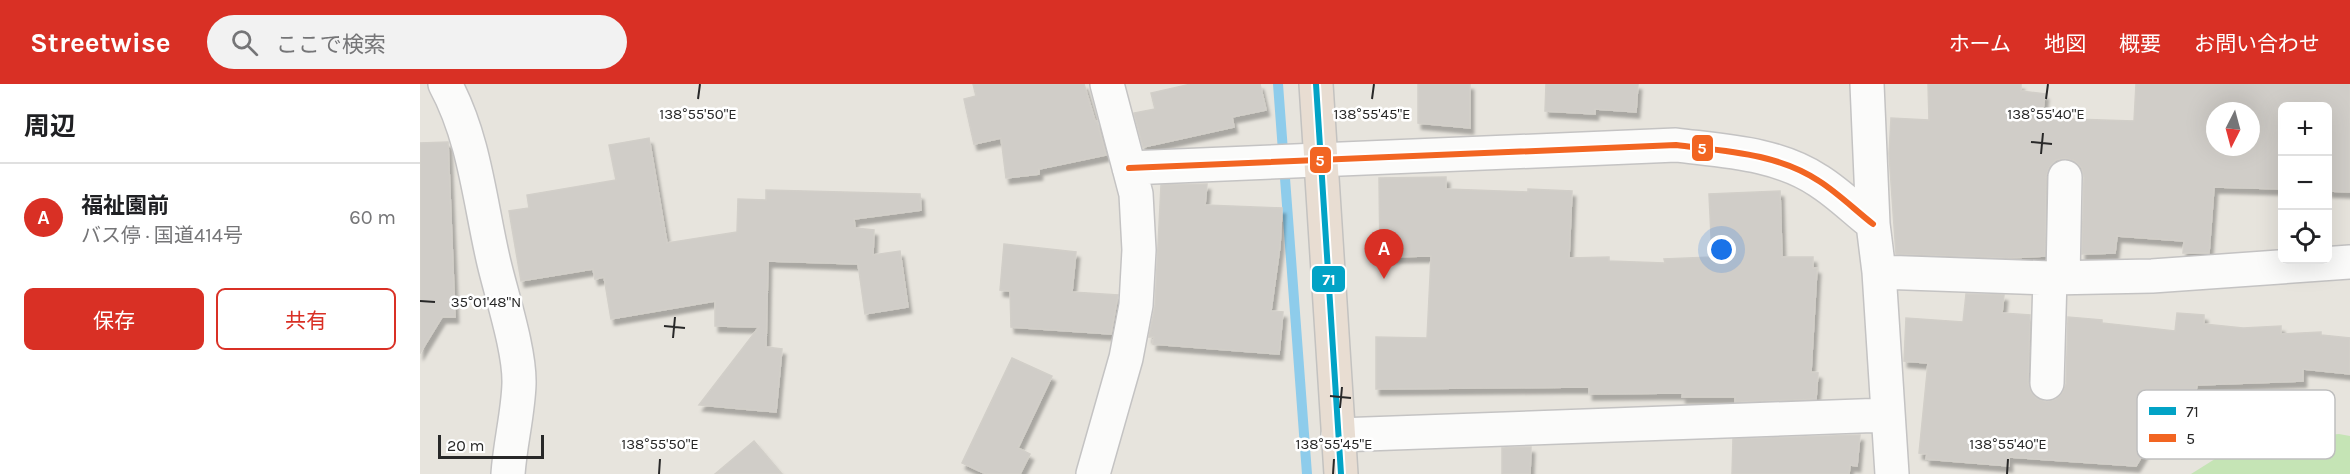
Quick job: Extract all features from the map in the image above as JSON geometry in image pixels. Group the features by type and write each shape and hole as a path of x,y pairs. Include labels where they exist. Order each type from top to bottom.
{"highway":[{"path":"1317,84 1315,159 1341,474"}],"street":[{"path":"445,84 456,104 475,171 515,352 519,383 508,474"},
{"path":"1093,474 1126,358 1136,305 1139,250 1136,194 1107,84"},
{"path":"1868,84 1873,224 1879,272 1886,415 1892,474"},
{"path":"1129,168 1676,145 1754,155 1788,165 1819,180 1873,224"},
{"path":"2047,383 2065,177"},
{"path":"1879,272 2056,278 2152,276 2350,262"},
{"path":"1338,435 1886,415"}],"green space":[{"path":"2335,434 2350,436 2350,474 2191,474 2215,459 2335,459"}],"building":[{"path":"973,84 1084,84 1106,155 1039,169 1039,174 1006,178 1001,138 974,144 964,99 976,96"},
{"path":"1191,84 1260,84 1266,110 1232,117 1234,127 1143,147 1134,113 1155,109 1151,93"},
{"path":"1418,84 1470,84 1470,128 1418,123"},
{"path":"1546,84 1638,84 1636,112 1595,109 1595,114 1545,111"},
{"path":"1928,84 2021,84 2021,91 2045,94 2042,118 2134,121 2136,84 2350,84 2350,192 2332,191 2332,102 2278,102 2278,189 2214,187 2209,253 2183,253 2184,241 2117,236 2115,253 2082,254 2084,177 2082,168 2075,161 2065,158 2056,160 2049,167 2046,176 2045,256 2009,258 1896,254 1889,154 1891,118 1929,120"},
{"path":"649,138 667,243 737,232 738,199 766,200 766,190 920,194 921,210 854,219 855,228 874,230 873,255 900,251 908,307 865,314 858,264 768,261 766,347 782,349 776,412 699,405 759,327 715,326 715,301 611,319 604,277 595,279 593,269 521,281 509,211 529,208 527,195 616,180 609,145"},
{"path":"448,142 455,317 442,317 420,353 420,143"},
{"path":"1446,177 1446,189 1572,191 1569,258 1609,257 1609,261 1665,263 1664,259 1712,257 1709,194 1780,191 1782,257 1813,257 1813,268 1817,268 1811,372 1818,373 1816,399 1735,402 1735,397 1682,397 1683,393 1589,394 1589,387 1376,389 1376,337 1427,338 1431,256 1380,257 1379,178"},
{"path":"1207,184 1205,205 1282,208 1280,246 1271,311 1283,312 1279,354 1153,344 1154,337 1149,337 1155,306 1161,185"},
{"path":"1004,244 1076,252 1072,292 1118,295 1111,334 1011,327 1010,291 1000,290"},
{"path":"1966,294 2004,295 2002,313 2030,315 2028,383 2031,392 2038,399 2046,402 2056,399 2063,392 2066,384 2068,317 2175,331 2177,313 2204,315 2204,324 2243,328 2281,326 2281,334 2321,332 2321,335 2350,338 2350,374 2303,369 2303,381 2197,385 2196,390 2137,390 2137,459 2140,459 2136,466 2009,457 2009,466 1926,459 1927,454 1919,453 1928,363 1904,361 1906,318 1963,322"},
{"path":"1012,358 1052,376 1018,448 1030,454 1020,474 986,474 962,463"},
{"path":"1860,435 1857,466 1850,465 1849,474 1732,474 1733,439"},
{"path":"754,441 782,474 715,474"},
{"path":"1531,447 1530,474 1502,474 1502,448"}],"waterway":[{"path":"1278,84 1307,474"}],"transit line":[{"name":"71","path":"1316,84 1341,474"},
{"name":"5","path":"1129,168 1676,145 1750,155 1786,164 1826,186 1873,224"}],"place":[{"name":"福祉園前","path":"1384,279"}]}
